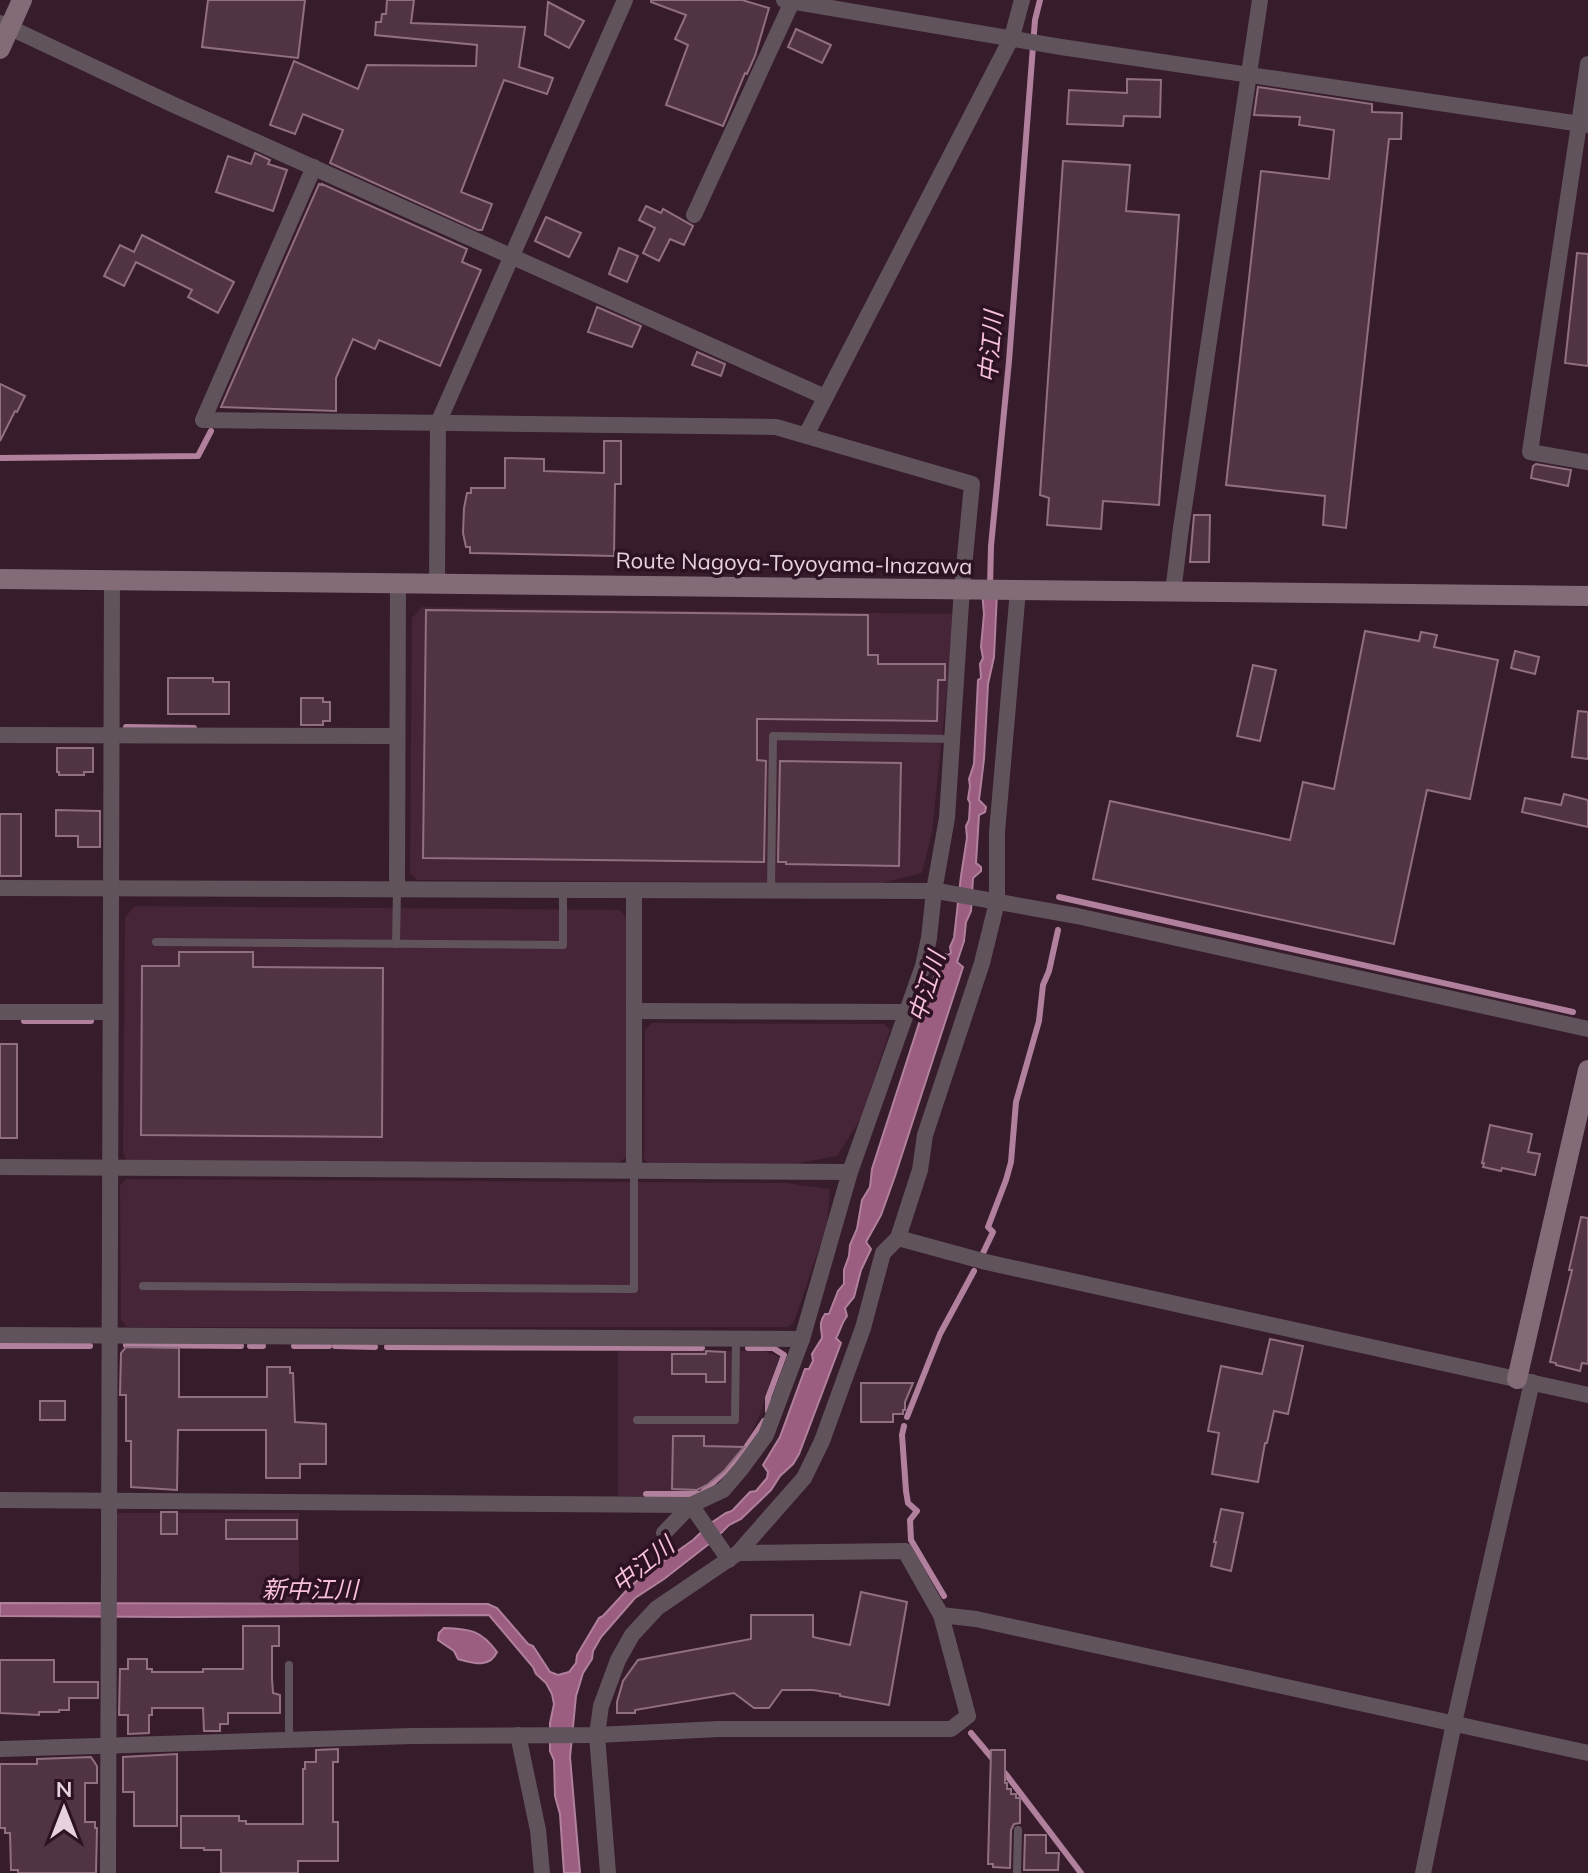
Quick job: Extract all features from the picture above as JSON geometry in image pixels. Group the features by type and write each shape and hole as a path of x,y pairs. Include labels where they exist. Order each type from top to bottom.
{"main road":[{"path":"0,49 5,25 22,0"},
{"name":"Route Nagoya-Toyoyama-Inazawa","path":"0,579 1588,596"},
{"path":"1524,1381 1588,1070"}],"street":[{"path":"437,583 438,423 625,0"},
{"path":"806,435 1013,37 1022,0"},
{"path":"1173,592 1260,0"},
{"path":"694,215 788,1 1061,47 1583,124"},
{"path":"5,25 174,105 825,397"},
{"path":"1588,64 1583,124 1530,452 1588,462"},
{"path":"314,167 203,420 776,427 972,484 947,818 923,966 850,1172 802,1339 766,1435 723,1490 664,1533"},
{"path":"108,1873 112,580"},
{"path":"397,889 398,584"},
{"path":"608,1873 597,1735 601,1706 618,1660 632,1635 657,1608 731,1556 804,1478 822,1441 863,1328 883,1253 898,1238 920,1170 925,1135 982,963 992,901 1016,590"},
{"path":"0,735 397,736"},
{"path":"0,888 935,891 1077,916 1588,1029"},
{"path":"634,890 634,1171"},
{"path":"634,1011 907,1012"},
{"path":"0,1012 110,1012"},
{"path":"0,1167 850,1172"},
{"path":"898,1238 986,1262 1588,1395"},
{"path":"0,1335 802,1339"},
{"path":"1423,1873 1524,1381"},
{"path":"0,1500 693,1509"},
{"path":"693,1509 731,1556"},
{"path":"0,1749 412,1736 597,1735 719,1729 951,1729 968,1716 941,1615 905,1551 731,1556"},
{"path":"941,1615 976,1619 1588,1753"},
{"path":"518,1735 538,1830 542,1873"}],"lane":[{"path":"771,890 773,736 952,739"},
{"path":"396,944 397,889"},
{"path":"156,942 563,945 563,890"},
{"path":"143,1286 634,1289 634,1171"},
{"path":"637,1420 735,1420 736,1339"},
{"path":"289,1665 289,1740"},
{"path":"1017,1873 1018,1830"}],"shaded area":[{"path":"982,591 997,592 994,657 988,684 979,800 986,807 985,812 979,815 976,863 981,871 973,878 971,911 957,962 963,967 895,1176 881,1215 866,1242 871,1249 861,1270 854,1297 845,1308 847,1316 836,1338 841,1343 799,1454 771,1490 741,1519 635,1598 601,1637 583,1673 576,1696 570,1757 580,1873 564,1873 554,1760 550,1751 552,1694 489,1615 0,1616 0,1603 488,1604 497,1608 533,1646 550,1672 558,1675 569,1672 599,1618 627,1590 711,1523 732,1511 750,1492 756,1491 767,1478 768,1472 763,1465 780,1437 805,1369 809,1369 812,1354 822,1338 823,1317 829,1314 844,1284 844,1270 862,1200 870,1187 872,1169 935,974 942,966 943,954 951,953 969,820 969,779 974,764 978,680 981,678 983,658"},
{"path":"422,607 955,614 932,832 922,873 882,883 417,880 410,873 412,618"},
{"path":"135,906 620,910 628,921 626,1157 617,1165 127,1161 123,1153 125,917"},
{"path":"652,1023 884,1024 890,1030 861,1118 837,1156 779,1167 651,1164 644,1160 645,1030"},
{"path":"126,1179 787,1183 830,1189 827,1225 794,1322 788,1327 127,1327 121,1320 120,1185"},
{"path":"618,1351 765,1351 779,1357 761,1412 745,1447 725,1472 701,1493 645,1492 644,1496 618,1496"},
{"path":"118,1513 299,1513 299,1602 115,1602 115,1516"},
{"path":"444,1628 474,1632 486,1639 497,1652 485,1663 458,1659 454,1651 438,1640"}],"building":[{"path":"208,0 305,0 298,58 202,47"},
{"path":"387,0 414,0 411,23 525,27 519,67 553,78 547,94 504,80 461,192 492,204 482,230 330,163 343,130 303,114 295,134 270,125 294,61 358,89 367,65 476,66 477,45 375,35 376,22 381,22 382,14 386,14"},
{"path":"651,0 742,0 769,8 755,56 723,126 666,105 688,45 675,39 686,15"},
{"path":"548,2 584,21 569,48 545,35"},
{"path":"796,29 831,45 822,63 788,47"},
{"path":"1127,79 1161,80 1160,117 1124,116 1123,126 1067,124 1069,90 1127,93"},
{"path":"1258,87 1372,104 1372,112 1402,113 1401,139 1389,139 1346,528 1323,525 1325,496 1226,485 1261,171 1329,179 1334,130 1299,125 1300,117 1254,115"},
{"path":"255,153 270,160 268,164 287,170 273,211 216,192 228,156 251,164"},
{"path":"1063,161 1130,165 1126,211 1179,215 1159,505 1103,501 1101,529 1047,525 1049,498 1040,495"},
{"path":"319,184 467,249 462,262 481,270 440,366 379,340 375,349 353,339 336,378 336,411 221,407"},
{"path":"646,206 661,213 663,209 693,226 684,245 670,239 659,261 643,253 655,228 639,220"},
{"path":"546,217 581,233 569,257 535,241"},
{"path":"142,235 234,282 218,313 188,297 192,290 136,262 124,286 104,276 120,245 134,252"},
{"path":"619,248 638,256 627,282 609,274"},
{"path":"1577,253 1588,254 1588,366 1565,363"},
{"path":"597,307 641,326 632,347 588,332"},
{"path":"697,352 725,364 721,376 692,365"},
{"path":"0,384 25,396 0,441"},
{"path":"604,441 621,441 621,484 615,484 614,556 470,553 463,533 467,493 471,493 471,488 505,488 505,458 544,459 544,471 604,473"},
{"path":"1536,464 1571,470 1568,486 1531,478"},
{"path":"1194,515 1210,515 1209,562 1190,562"},
{"path":"426,610 868,615 868,655 878,655 878,664 945,664 945,680 938,680 937,721 757,719 757,760 766,761 764,862 423,858"},
{"path":"1365,631 1419,641 1421,632 1437,635 1434,647 1498,660 1470,799 1427,790 1394,944 1093,879 1110,801 1290,840 1303,782 1334,789"},
{"path":"1515,651 1539,657 1535,674 1511,668"},
{"path":"1253,665 1276,670 1260,741 1237,736"},
{"path":"168,678 213,678 213,682 229,682 229,714 168,714"},
{"path":"301,698 323,698 323,702 330,702 330,721 323,721 323,725 301,725"},
{"path":"1578,711 1588,712 1588,759 1572,757"},
{"path":"57,748 93,748 93,772 59,775"},
{"path":"780,761 901,763 899,866 778,862"},
{"path":"1564,794 1588,800 1588,827 1522,812 1525,798 1561,805"},
{"path":"56,810 100,811 100,847 78,847 78,836 56,836"},
{"path":"0,814 21,814 21,876 0,876"},
{"path":"179,952 253,952 253,967 383,968 382,1137 141,1135 142,966 179,966"},
{"path":"0,1044 17,1044 17,1138 0,1138"},
{"path":"1490,1125 1532,1134 1528,1152 1540,1154 1535,1175 1483,1167"},
{"path":"1581,1217 1588,1218 1588,1364 1582,1363 1580,1371 1550,1362"},
{"path":"1270,1339 1303,1346 1288,1414 1274,1411 1258,1482 1212,1474 1219,1433 1208,1431 1221,1366 1262,1374"},
{"path":"126,1347 179,1348 179,1397 267,1397 267,1367 290,1367 290,1373 293,1373 295,1422 326,1424 326,1464 300,1464 300,1478 266,1478 266,1430 178,1430 177,1490 131,1487 131,1441 126,1441 126,1395 120,1395 121,1353"},
{"path":"706,1351 725,1352 725,1382 706,1382 706,1374 672,1374 672,1354 706,1354"},
{"path":"861,1383 913,1383 903,1414 893,1414 893,1422 861,1422"},
{"path":"40,1401 65,1401 65,1420 40,1420"},
{"path":"673,1436 704,1436 704,1446 744,1447 724,1471 707,1485 697,1490 672,1489"},
{"path":"1221,1509 1243,1513 1231,1571 1211,1566"},
{"path":"161,1512 177,1512 177,1534 161,1534"},
{"path":"226,1520 297,1520 297,1539 226,1539"},
{"path":"861,1592 907,1602 889,1705 813,1690 782,1690 769,1708 754,1708 734,1693 635,1710 635,1713 617,1713 623,1681 638,1660 751,1639 751,1615 813,1615 813,1637 850,1645"},
{"path":"243,1626 279,1626 279,1646 272,1646 272,1679 273,1693 280,1695 280,1713 228,1713 228,1724 220,1724 220,1731 204,1731 203,1708 152,1708 149,1733 128,1734 128,1715 119,1715 120,1669 128,1669 128,1659 147,1659 147,1669 152,1669 152,1672 243,1669"},
{"path":"0,1660 54,1660 54,1682 98,1682 98,1698 69,1698 69,1710 59,1712 39,1712 39,1715 0,1713"},
{"path":"338,1749 338,1762 333,1762 333,1822 338,1822 338,1861 298,1861 298,1873 221,1873 221,1850 181,1848 181,1816 239,1816 239,1821 246,1821 246,1824 303,1824 305,1762 316,1762 316,1750"},
{"path":"991,1750 1005,1750 1005,1783 1011,1794 1020,1798 1020,1823 1014,1824 1011,1830 1010,1868 988,1864"},
{"path":"177,1754 177,1826 134,1826 134,1792 123,1792 123,1757"},
{"path":"91,1757 97,1766 97,1783 85,1783 85,1822 95,1822 97,1828 96,1873 18,1873 18,1870 11,1870 10,1833 0,1828 0,1764 37,1764 37,1759"},
{"path":"1025,1835 1046,1835 1046,1853 1059,1853 1058,1870 1024,1870"}],"waterway":[{"name":"中江川","path":"990,587 1035,20 1040,0"},
{"path":"0,458 198,456 211,431"},
{"path":"126,727 194,728"},
{"path":"1059,897 1573,1012"},
{"path":"983,1253 993,1232 988,1227 1011,1162 1016,1102 1039,1021 1043,985 1058,930"},
{"path":"24,1021 91,1021"},
{"path":"907,1417 940,1334 974,1271"},
{"path":"126,1345 241,1346"},
{"path":"0,1346 90,1346"},
{"path":"250,1346 263,1346"},
{"path":"294,1346 329,1346"},
{"path":"335,1346 375,1347"},
{"path":"387,1347 702,1348"},
{"path":"748,1348 773,1348 784,1355 768,1398 768,1411"},
{"path":"646,1494 701,1494 739,1458 764,1421"},
{"path":"904,1426 906,1491 908,1503 917,1511 910,1520 911,1540 944,1596"},
{"path":"971,1733 1081,1873"}],"water label":[{"name":"新中江川","path":"310,1590"}]}
